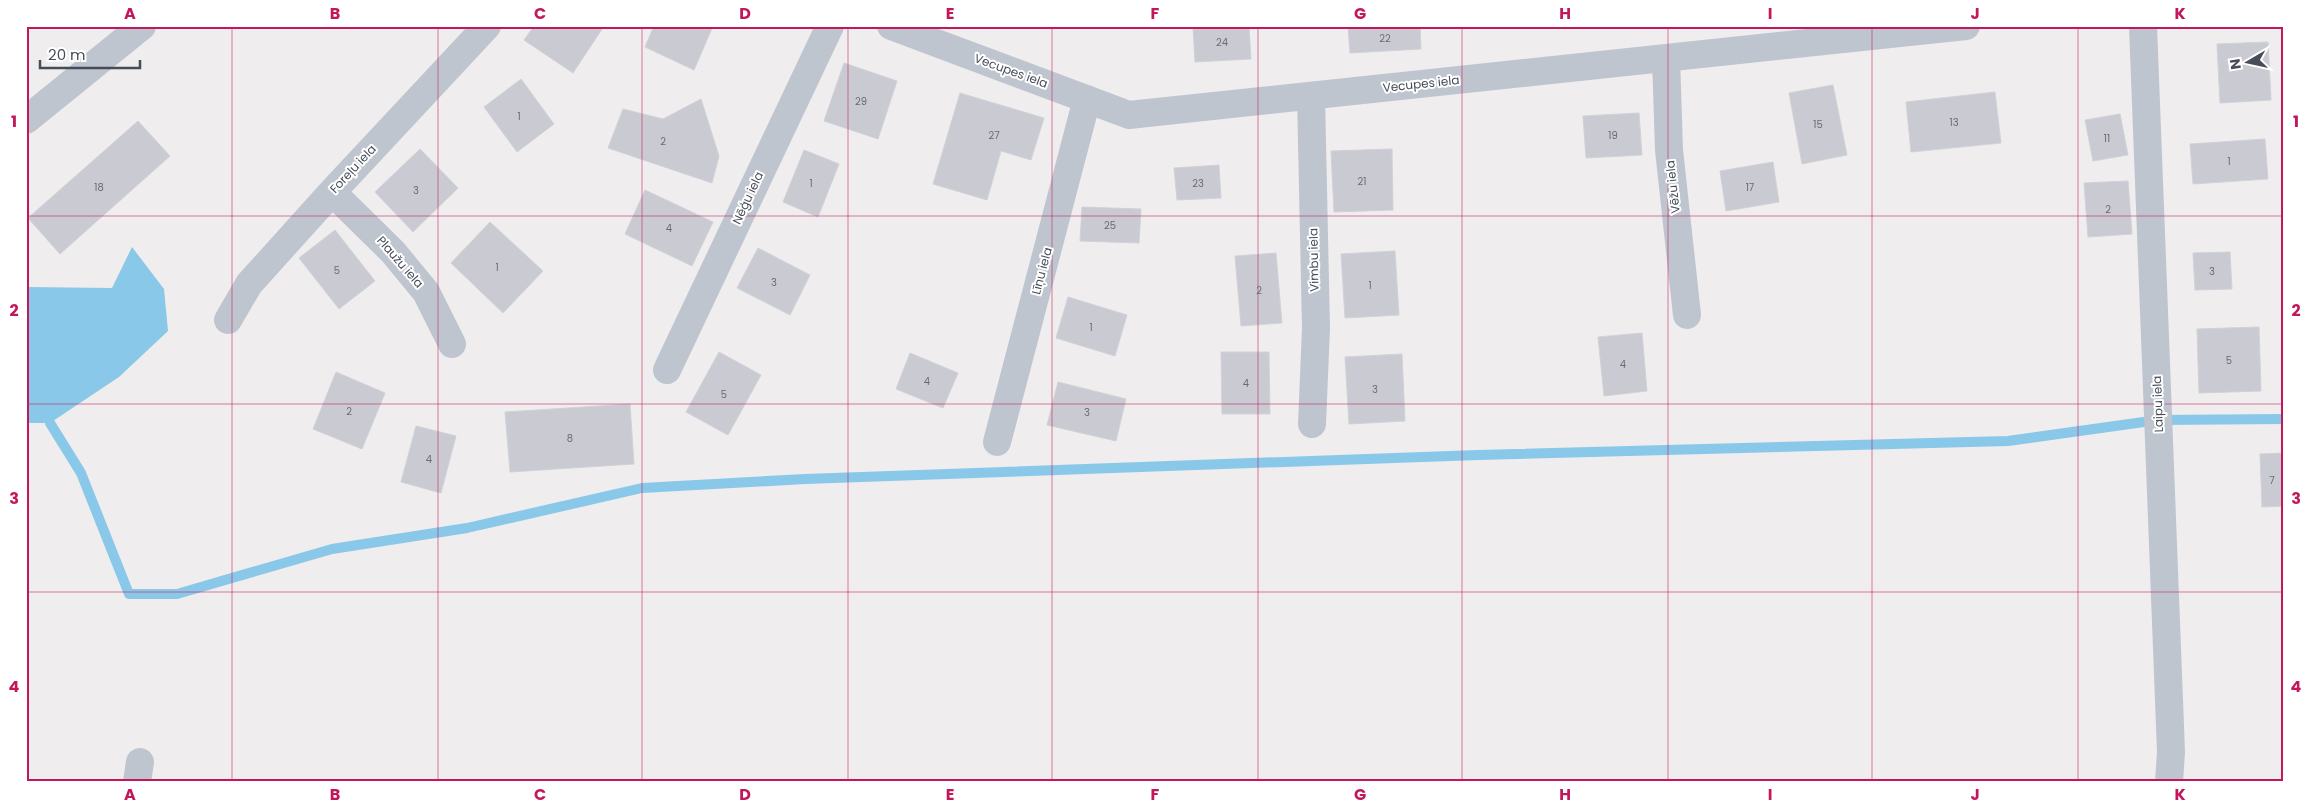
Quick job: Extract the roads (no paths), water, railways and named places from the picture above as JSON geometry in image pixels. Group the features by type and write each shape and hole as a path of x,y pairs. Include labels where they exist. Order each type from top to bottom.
{"street":[{"path":"26,120 142,26"},
{"name":"Foreļu iela","path":"228,320 249,284 487,26"},
{"name":"Nēģu iela","path":"667,370 830,26"},
{"name":"Vecupes iela","path":"891,26 1129,115 1666,58 1783,36 1966,26"},
{"name":"Laipu iela","path":"2143,26 2171,752 2169,782"},
{"name":"Vēžu iela","path":"1666,58 1669,150 1687,316"},
{"name":"Vimbu iela","path":"1311,96 1316,328 1312,424"},
{"name":"Līņu iela","path":"997,442 1087,99"},
{"name":"Plaužu iela","path":"332,192 393,252 426,292 452,344"}],"water":[{"path":"132,247 164,289 168,331 119,377 50,423 26,423 26,287 112,288"}],"waterway":[{"path":"50,423 81,473 129,594 177,594 332,549 467,528 642,488 805,479 1478,455 2008,441 2158,420 2284,419"}]}
